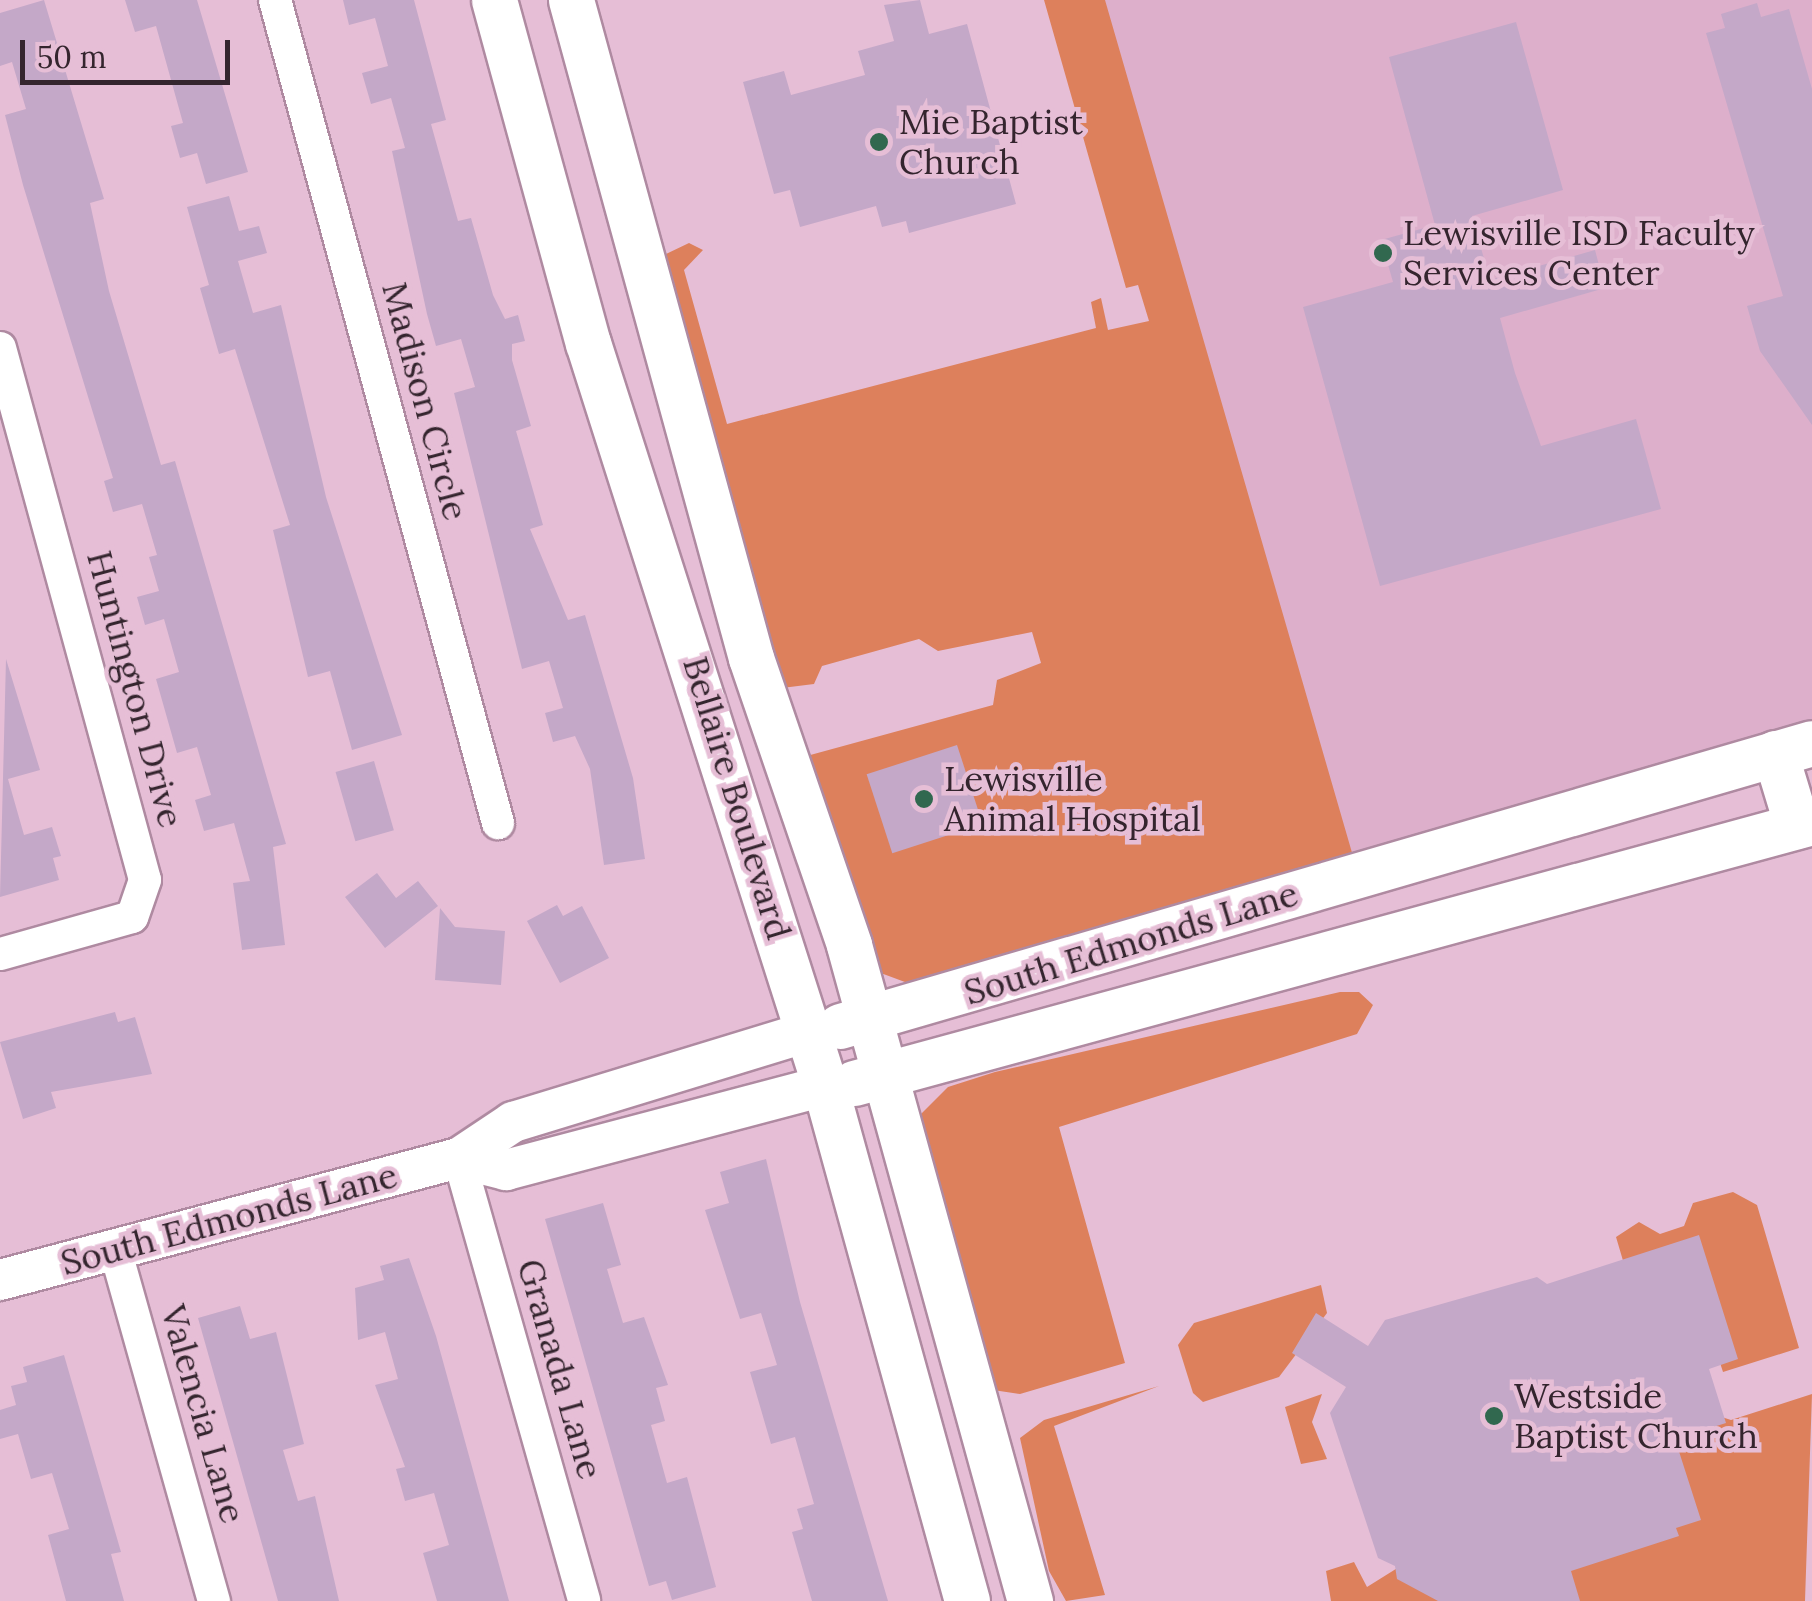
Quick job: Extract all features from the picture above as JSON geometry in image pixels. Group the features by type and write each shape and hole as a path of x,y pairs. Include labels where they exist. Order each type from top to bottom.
{"main road":[{"name":"Bellaire Boulevard","path":"494,0 588,343 825,1086 968,1601"},
{"name":"Bellaire Boulevard","path":"571,0 751,658 867,1020 1030,1601"},
{"name":"South Edmonds Lane","path":"808,1032 867,1020 1214,924 1362,868 1793,748"},
{"path":"1793,748 1804,824"},
{"name":"South Edmonds Lane","path":"825,1086 884,1080 1804,824"},
{"path":"1362,868 1385,941"}],"street":[{"name":"Madison Circle","path":"275,0 498,823"},
{"name":"Huntington Drive","path":"0,348 146,880 132,917 0,954"},
{"name":"South Edmonds Lane","path":"0,1280 458,1158 513,1122 808,1032"},
{"name":"South Edmonds Lane","path":"458,1158 506,1170 825,1086"},
{"name":"Granada Lane","path":"458,1158 584,1601"},
{"name":"Valencia Lane","path":"116,1250 214,1601"}],"shaded area":[{"path":"1044,0 1105,0 1355,863 913,985 878,972 803,757 993,705 997,680 1041,663 1032,632 938,651 919,639 822,666 814,684 782,688 666,254 689,243 703,250 684,270 727,424 1096,328 1091,302 1101,298 1108,330 1149,321 1138,285 1126,288"},
{"name":"Lewisville ISD Faculty Services Center","path":"1099,0 1812,0 1812,727 1337,856"},
{"path":"1340,992 1359,992 1373,1005 1357,1034 1059,1127 1125,1363 1020,1394 993,1390 921,1114 948,1087 995,1072"},
{"path":"1733,1192 1757,1205 1799,1348 1723,1372 1683,1249 1624,1264 1616,1237 1639,1222 1660,1234 1684,1226 1693,1203"},
{"path":"1321,1285 1327,1313 1279,1377 1203,1402 1193,1393 1178,1345 1194,1323"},
{"path":"1159,1386 1054,1426 1105,1595 1066,1601 1049,1571 1020,1438 1044,1420"},
{"path":"1322,1394 1312,1422 1327,1459 1301,1464 1285,1407"},
{"path":"1812,1394 1805,1601 1563,1601 1558,1561 1672,1401 1731,1420"},
{"path":"1354,1562 1367,1587 1407,1562 1509,1601 1331,1601 1326,1571"}],"building":[{"path":"44,0 104,199 90,203 109,291 161,465 175,461 286,844 273,847 285,945 242,950 233,883 250,881 234,823 204,831 195,800 211,795 197,747 177,753 156,679 179,672 164,619 145,625 137,597 159,591 149,557 157,555 142,504 113,512 104,481 113,478 5,115 26,109 12,62 0,66 0,13"},
{"path":"125,0 197,0 248,172 206,184 197,153 180,158 171,126 183,123 156,26 135,32"},
{"path":"343,0 414,0 446,120 431,124 458,221 471,218 493,295 505,319 518,315 525,341 512,344 512,360 531,426 516,431 543,525 530,529 568,620 585,615 633,778 645,859 604,865 590,769 575,736 553,742 545,713 563,708 549,661 522,669 454,393 475,387 461,339 436,346 427,314 392,151 405,148 391,98 371,104 362,73 388,66 375,18 349,25"},
{"name":"Mie Baptist Church","path":"920,0 929,34 967,24 1016,204 909,233 906,221 882,227 876,206 800,227 790,190 774,194 743,82 784,71 791,95 865,75 858,51 894,41 884,5"},
{"path":"1757,3 1761,17 1789,9 1812,89 1812,425 1760,351 1747,306 1783,296 1706,33 1725,28 1721,14"},
{"path":"1516,22 1563,190 1472,216 1490,280 1595,250 1605,288 1500,318 1515,373 1541,446 1636,419 1661,509 1380,586 1303,307 1393,282 1381,240 1435,225 1389,57"},
{"path":"229,196 239,231 259,226 267,253 238,261 253,313 281,305 326,497 402,735 352,750 330,671 308,677 273,530 290,525 235,349 219,354 200,288 209,285 187,207"},
{"path":"6,659 40,770 8,779 24,835 52,827 61,856 53,858 59,880 0,897"},
{"name":"Lewisville Animal Hospital","path":"957,745 983,824 892,853 867,774"},
{"path":"374,761 394,830 355,841 336,772"},
{"path":"377,873 396,898 418,881 438,906 385,948 345,897"},
{"path":"557,905 563,916 582,906 609,958 560,983 527,921"},
{"path":"440,908 455,927 505,931 501,985 435,980"},
{"path":"115,1012 118,1022 135,1017 152,1074 51,1092 56,1108 23,1119 0,1042"},
{"path":"766,1159 800,1302 888,1601 812,1601 792,1532 803,1529 797,1509 814,1504 795,1437 771,1444 750,1372 777,1365 761,1313 740,1319 705,1210 729,1203 720,1172"},
{"path":"603,1203 621,1265 607,1269 623,1323 644,1317 668,1385 656,1388 665,1421 651,1425 667,1483 687,1477 716,1587 672,1600 666,1581 649,1586 545,1219"},
{"name":"Westside Baptist Church","path":"1699,1235 1738,1359 1709,1369 1726,1423 1675,1439 1701,1520 1676,1528 1679,1536 1571,1571 1580,1601 1438,1601 1397,1579 1395,1566 1378,1558 1330,1413 1346,1387 1292,1353 1316,1313 1368,1346 1385,1320 1537,1277 1547,1284"},
{"path":"409,1258 436,1336 509,1601 437,1601 423,1553 449,1545 434,1493 405,1501 396,1469 405,1467 375,1385 398,1379 385,1332 358,1340 355,1288 384,1280 380,1266"},
{"path":"240,1306 250,1339 276,1332 304,1444 283,1450 298,1501 315,1496 339,1601 278,1601 198,1318"},
{"path":"64,1355 121,1552 111,1554 124,1601 66,1601 48,1535 69,1529 52,1473 31,1479 18,1434 0,1439 0,1410 16,1405 11,1386 27,1382 23,1367"}],"place":[{"name":"Mie Baptist Church","path":"879,142"},
{"name":"Lewisville ISD Faculty Services Center","path":"1383,253"},
{"name":"Lewisville Animal Hospital","path":"924,799"},
{"name":"Westside Baptist Church","path":"1494,1416"}]}
